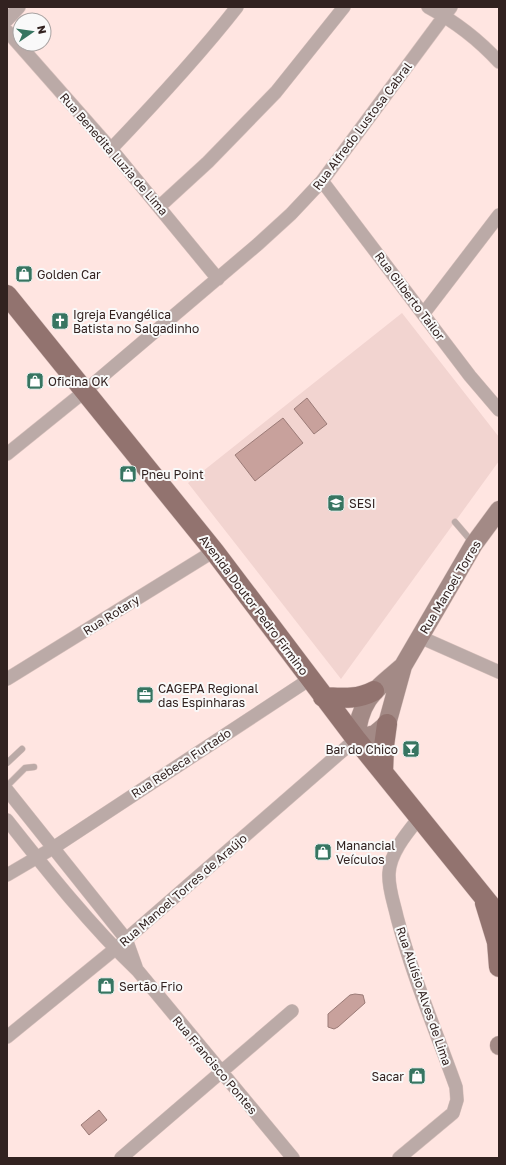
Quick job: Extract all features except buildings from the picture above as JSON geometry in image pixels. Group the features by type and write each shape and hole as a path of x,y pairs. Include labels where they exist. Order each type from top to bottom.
{"main road":[{"name":"Avenida Doutor Pedro Firmino","path":"7,295 214,551 323,697 499,916"},
{"name":"Rua Manoel Torres","path":"388,724 403,666 474,544 499,510"},
{"name":"Rua Manoel Torres","path":"356,739 360,714 374,691 403,666"},
{"path":"323,697 353,699 374,691"},
{"path":"356,739 375,734 388,724"},
{"path":"383,772 384,746 388,724"},
{"path":"483,895 497,942 499,967"}],"street":[{"path":"7,20 19,7"},
{"path":"111,149 158,101 218,32 237,7"},
{"path":"160,206 208,162 276,92 344,7"},
{"path":"428,7 448,11 499,62"},
{"name":"Rua Alfredo Lustosa Cabral","path":"7,454 85,391 218,279 291,214 322,181 448,11"},
{"name":"Rua Benedita Luzia de Lima","path":"7,31 160,206 218,279"},
{"name":"Rua Gilberto Tailor","path":"322,181 424,313 470,376 499,410"},
{"path":"424,313 499,215"},
{"name":"Rua Rotary","path":"7,679 214,551"},
{"path":"420,637 499,672"},
{"name":"Rua Rebeca Furtado","path":"7,875 53,848 310,679"},
{"name":"Rua Manoel Torres de Araújo","path":"7,1037 115,949 356,739"},
{"name":"Rua Francisco Pontes","path":"7,790 126,939 138,971"},
{"name":"Rua Aluísio Alves de Lima","path":"400,1158 453,1113 457,1100 456,1087 403,940 390,887 389,872 394,855 406,834 419,818"},
{"name":"Rua Francisco Pontes","path":"7,820 36,858 115,949 138,971 293,1158"},
{"path":"121,1158 292,1011"}],"lane":[{"path":"454,522 474,544"},
{"path":"7,763 22,749"},
{"path":"7,786 25,768 34,767"}],"shaded area":[{"name":"SESI","path":"402,313 499,437 499,461 341,679 188,483"},
{"path":"307,398 327,424 314,434 294,409"},
{"path":"283,418 303,443 255,481 235,455"},
{"path":"350,995 363,995 365,1003 338,1027 334,1029 328,1027 328,1014"},
{"path":"99,1110 107,1120 89,1135 81,1125"}],"place":[{"name":"Golden Car","path":"24,274"},
{"name":"Igreja Evangélica Batista no Salgadinho","path":"60,321"},
{"name":"Oficina OK","path":"35,381"},
{"name":"Pneu Point","path":"128,474"},
{"name":"SESI","path":"336,503"},
{"name":"CAGEPA Regional das Espinharas","path":"145,695"},
{"name":"Bar do Chico","path":"411,749"},
{"name":"Manancial Veículos","path":"323,852"},
{"name":"Sertão Frio","path":"106,986"},
{"name":"Sacar","path":"417,1076"}]}
